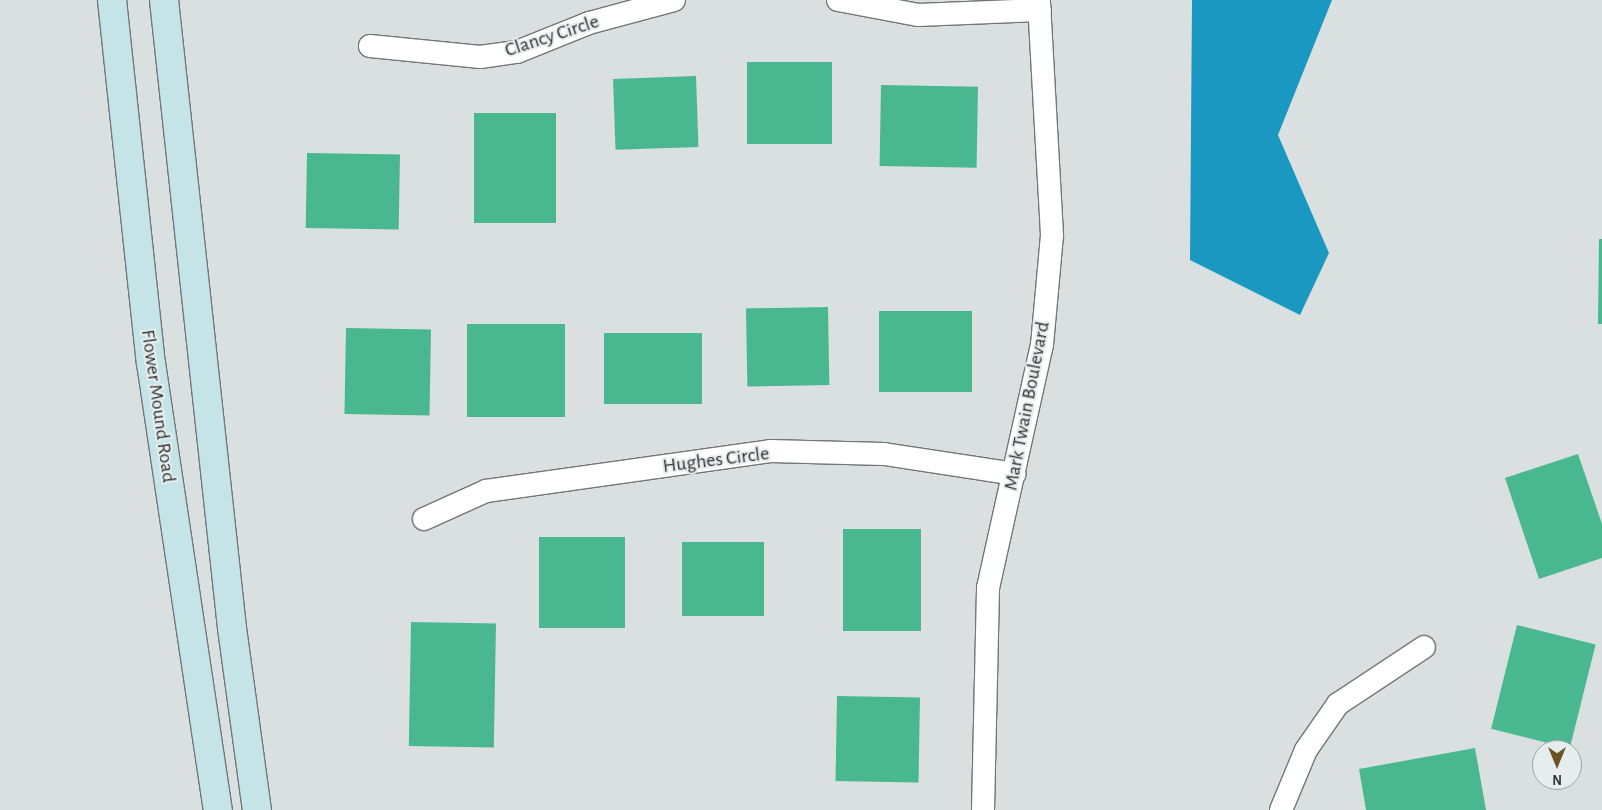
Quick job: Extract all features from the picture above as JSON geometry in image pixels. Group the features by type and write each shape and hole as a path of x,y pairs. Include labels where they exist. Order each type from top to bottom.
{"main road":[{"name":"Flower Mound Road","path":"112,0 152,364 218,810"},
{"path":"164,0 231,619 257,810"}],"street":[{"name":"Clancy Circle","path":"370,46 480,57 517,52 588,23 674,0"},
{"path":"838,0 918,15 1039,5"},
{"name":"Mark Twain Boulevard","path":"983,810 988,588 1042,345 1052,235 1039,5"},
{"name":"Hughes Circle","path":"424,519 486,491 770,451 884,454 1014,474"},
{"path":"1281,810 1306,750 1338,704 1424,647"}],"water":[{"path":"1192,0 1332,0 1278,135 1329,253 1300,315 1190,260"}],"building":[{"path":"747,62 832,62 832,144 747,144"},
{"path":"696,76 698,147 616,150 613,79"},
{"path":"881,85 978,87 977,168 880,166"},
{"path":"474,113 556,113 556,223 474,223"},
{"path":"307,153 400,155 399,230 306,228"},
{"path":"1599,239 1602,239 1602,324 1598,324"},
{"path":"828,307 829,385 747,386 746,308"},
{"path":"879,311 972,311 972,392 879,392"},
{"path":"467,324 565,324 565,417 467,417"},
{"path":"346,328 431,329 429,415 344,414"},
{"path":"604,333 702,333 702,404 604,404"},
{"path":"1578,454 1602,524 1602,558 1539,579 1505,478"},
{"path":"843,529 921,529 921,631 843,631"},
{"path":"539,537 625,537 625,628 539,628"},
{"path":"682,542 764,542 764,616 682,616"},
{"path":"411,622 496,623 494,747 409,746"},
{"path":"1517,625 1596,645 1572,740 1536,740 1491,729"},
{"path":"837,696 920,697 919,782 836,781"},
{"path":"1475,748 1486,810 1366,810 1359,769"}]}
